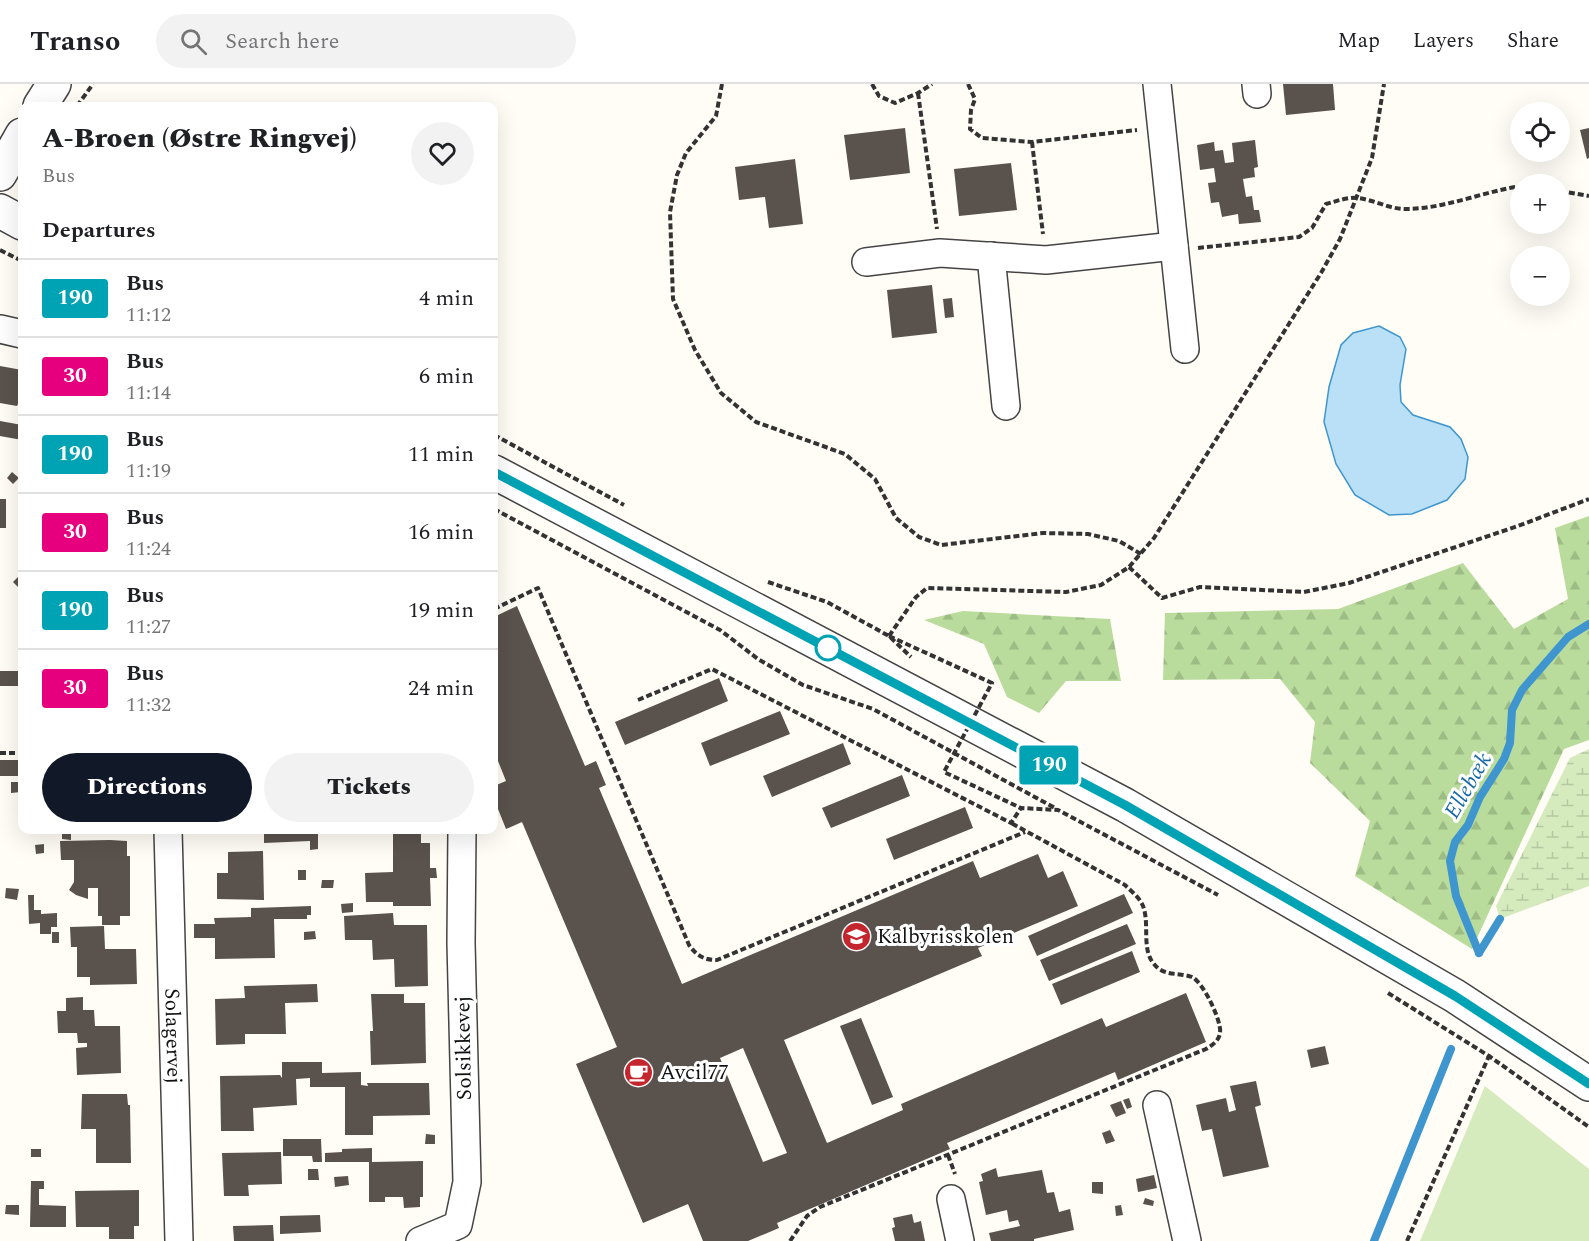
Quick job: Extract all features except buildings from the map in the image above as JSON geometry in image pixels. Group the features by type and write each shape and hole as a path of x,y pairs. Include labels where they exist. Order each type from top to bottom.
{"street":[{"path":"43,102 54,84"},
{"path":"1157,84 1185,349"},
{"path":"0,174 18,142"},
{"path":"0,211 18,221"},
{"path":"866,262 940,253 1046,260 1174,246"},
{"path":"991,256 1006,406"},
{"path":"0,329 18,333"},
{"path":"498,474 1125,805 1455,996 1589,1084"},
{"name":"Solagervej","path":"168,834 179,1241"},
{"name":"Solsikkevej","path":"420,1241 458,1225 467,1182 461,943 462,834"},
{"path":"1156,1105 1187,1241"},
{"path":"951,1199 960,1241"}],"path":[{"path":"80,102 93,84"},
{"path":"722,84 716,116 686,153 677,175 670,212 673,299 694,350 721,393 756,422 845,454 875,479 896,518 919,537 941,545 1043,533 1088,534 1119,541 1141,554"},
{"path":"872,84 879,96 894,103 932,84"},
{"path":"968,84 975,99 971,110 970,129 982,138 1032,142 1162,128"},
{"path":"1058,810 1021,808 944,772 992,683 889,636 916,597 927,588 1066,592 1101,585 1130,567 1173,508 1340,239 1372,158 1384,84"},
{"path":"918,93 940,253"},
{"path":"1032,142 1046,260"},
{"path":"1174,246 1194,248 1299,237 1312,228 1326,204 1343,199 1358,198 1405,210 1441,207 1494,190 1510,188"},
{"path":"1570,193 1589,196"},
{"path":"0,250 18,259"},
{"path":"1130,567 1162,598 1200,587 1304,592 1349,583 1518,526 1589,499"},
{"path":"498,511 720,630 758,659 803,685 873,709 1223,898"},
{"path":"498,607 538,588 688,945 694,953 705,960 717,960 1026,831"},
{"path":"638,700 712,669 1011,823 1125,885 1143,906 1149,955 1154,965 1164,972 1191,977 1198,981 1220,1022 1221,1034 1216,1042 1206,1049 820,1207 807,1216 790,1241"},
{"path":"0,753 18,753"},
{"path":"1011,823 1021,808"},
{"path":"1387,992 1489,1056 1589,1127"},
{"path":"1407,1241 1489,1056"}],"green space":[{"path":"1589,516 1589,740 1564,749 1472,949 1355,876 1370,821 1310,763 1315,722 1280,679 1163,680 1165,613 1338,609 1463,563 1514,629 1568,599 1555,528"},
{"path":"963,611 1110,619 1121,681 1066,681 1039,713 1007,697 984,644 924,620"},
{"path":"1589,749 1589,886 1500,919 1496,906 1570,758"},
{"path":"1485,1086 1589,1169 1589,1241 1420,1241"}],"water":[{"path":"1379,326 1400,337 1406,349 1400,385 1401,402 1413,415 1450,427 1461,439 1468,457 1465,479 1447,500 1412,514 1389,515 1355,495 1336,464 1324,422 1329,387 1341,345 1353,333"}],"waterway":[{"name":"Ellebæk","path":"1479,953 1456,896 1450,861 1455,842 1468,825 1480,797 1504,759 1510,743 1512,710 1522,690 1568,637 1589,624"},
{"path":"1479,953 1500,919"},
{"name":"Ellebæk","path":"1374,1241 1451,1049"}],"bus line":[{"name":"190","path":"498,474 1125,805 1455,996 1589,1084"}],"place":[{"name":"Kalbyrisskolen","path":"856,936"},
{"name":"Avcil77","path":"639,1072"}]}
